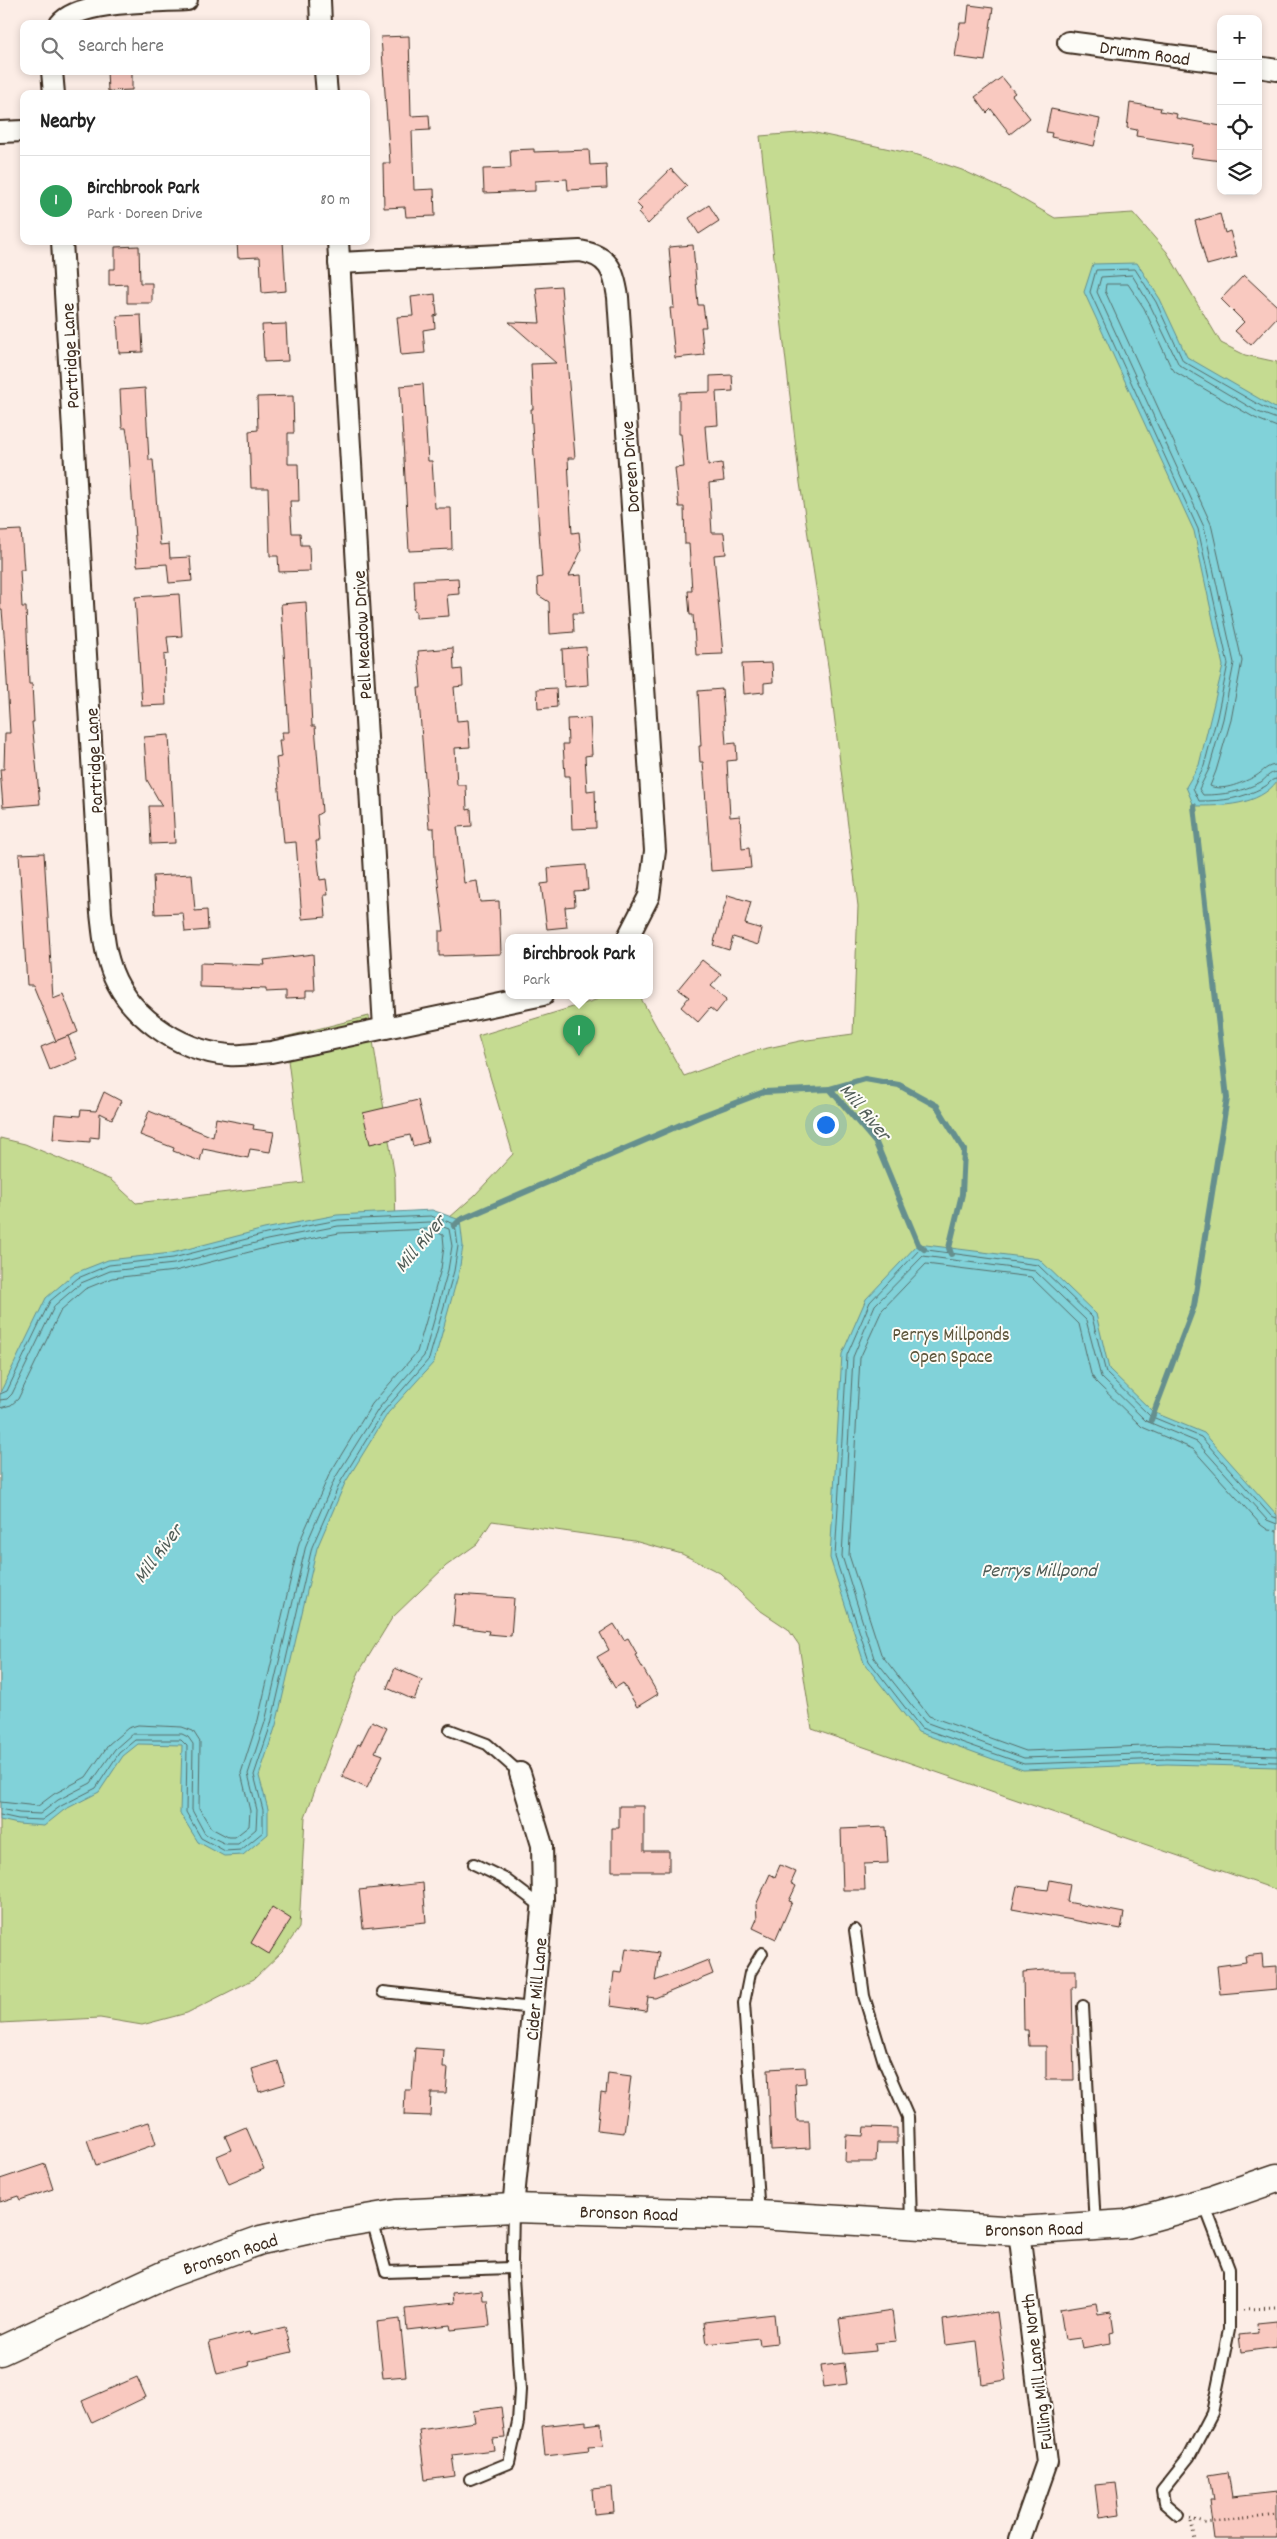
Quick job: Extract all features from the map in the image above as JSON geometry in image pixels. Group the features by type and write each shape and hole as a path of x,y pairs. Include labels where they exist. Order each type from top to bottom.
{"main road":[{"name":"Bronson Road","path":"0,2351 168,2274 261,2240 396,2214 513,2208 759,2215 1019,2231 1126,2224 1277,2178"}],"street":[{"path":"64,20 69,14 88,7 187,0"},
{"path":"320,0 321,20"},
{"name":"Drumm Road","path":"1068,42 1217,61"},
{"path":"1262,68 1277,70"},
{"path":"52,75 54,90"},
{"path":"325,75 327,90"},
{"path":"0,132 20,131"},
{"name":"Partridge Lane","path":"62,245 102,913 106,949 114,977 128,999 160,1029 176,1040 212,1053 231,1055 271,1052 384,1028"},
{"name":"Pell Meadow Drive","path":"338,245 384,1028"},
{"name":"Doreen Drive","path":"339,262 580,252 600,257 612,271 618,297 655,851 649,896 630,934"},
{"path":"384,1028 524,999"},
{"name":"Cider Mill Lane","path":"513,2208 542,1907 542,1846 520,1773"},
{"name":"Fulling Mill Lane North","path":"1019,2231 1046,2462 1020,2539"}],"lane":[{"path":"450,1730 487,1744 520,1773"},
{"path":"474,1864 505,1879 542,1907"},
{"path":"855,1930 864,1996 884,2062 908,2116 911,2224"},
{"path":"759,2215 744,2003 750,1974 762,1953"},
{"path":"383,1992 533,2008"},
{"path":"1083,2006 1096,2226"},
{"path":"1178,2515 1164,2502 1162,2491 1189,2457 1212,2413 1229,2330 1229,2269 1203,2202"},
{"path":"470,2479 509,2463 516,2430 520,2390 512,2268 513,2208"},
{"path":"372,2218 386,2272 512,2268"}],"path":[{"path":"1228,2310 1277,2308"},
{"path":"1178,2515 1205,2523 1277,2514"},
{"path":"1190,2519 1195,2539"}],"green space":[{"name":"Perrys Millponds Open Space","path":"811,132 918,155 962,170 1010,192 1055,218 1133,213 1167,252 1221,343 1245,355 1277,362 1277,1890 812,1729 799,1645 788,1629 758,1609 720,1573 682,1554 634,1541 492,1521 477,1544 446,1566 392,1618 359,1672 305,1817 299,1928 283,1951 254,1979 187,2013 142,2025 100,2018 0,2023 0,1138 25,1144 111,1180 136,1203 304,1183 285,1037 369,1016 395,1178 396,1234 423,1241 475,1195 513,1154 478,1036 597,999 641,999 684,1076 754,1051 800,1041 853,1034 858,906 828,666 800,483 760,136"}],"water":[{"path":"1137,263 1160,299 1187,357 1277,409 1277,781 1269,789 1250,800 1228,805 1194,806 1186,787 1199,765 1223,666 1194,531 1084,292 1093,264"},
{"path":"432,1210 460,1220 463,1246 459,1272 434,1362 388,1413 345,1483 317,1548 276,1725 259,1776 268,1809 268,1834 243,1855 224,1856 198,1842 180,1813 182,1745 138,1744 123,1756 99,1792 64,1810 44,1826 18,1824 0,1820 0,1393 46,1298 75,1273 108,1260 172,1253 264,1229 337,1215"},
{"name":"Perrys Millpond","path":"918,1244 1039,1259 1096,1314 1109,1369 1153,1412 1204,1433 1277,1515 1277,1767 1167,1764 1023,1770 918,1732 864,1663 830,1558 842,1354 866,1299"}],"building":[{"path":"969,5 993,8 985,61 955,57 960,23 967,23"},
{"path":"409,36 411,116 429,115 430,130 412,131 414,190 434,189 435,216 406,217 405,207 384,208 383,163 390,163 381,37"},
{"path":"107,75 132,75 132,90 108,90"},
{"path":"1002,77 1015,93 1012,95 1030,118 1010,134 991,109 987,113 975,97"},
{"path":"1130,103 1161,108 1160,111 1177,114 1176,118 1217,125 1217,160 1191,157 1193,145 1136,136 1137,130 1127,128"},
{"path":"1051,109 1100,119 1094,146 1051,137 1052,133 1046,132"},
{"path":"534,149 534,152 589,150 590,165 606,164 607,188 568,190 567,179 535,181 535,191 484,193 483,169 511,168 510,150"},
{"path":"671,169 687,186 648,224 638,213 642,209 636,203"},
{"path":"709,205 719,221 699,234 689,218"},
{"path":"1220,214 1225,233 1230,231 1237,257 1207,265 1195,221"},
{"path":"237,245 283,245 286,291 262,293 260,257 238,258"},
{"path":"693,245 698,305 703,305 706,327 701,327 704,355 675,358 670,308 674,308 669,247"},
{"path":"139,246 140,283 152,283 152,303 127,303 127,284 109,285 109,269 115,269 115,247"},
{"path":"1244,275 1277,306 1277,317 1251,345 1235,331 1244,322 1221,299"},
{"path":"561,286 575,458 568,458 572,533 579,532 581,551 569,576 581,575 583,613 573,613 574,632 550,634 549,602 538,595 537,578 542,577 531,409 533,409 531,364 556,363 509,322 540,323 536,288"},
{"path":"435,294 437,315 434,316 435,328 423,330 425,353 401,355 397,317 413,316 411,297"},
{"path":"141,315 143,352 119,353 117,316"},
{"path":"286,324 288,361 264,362 262,325"},
{"path":"732,375 733,391 716,392 718,425 705,426 708,465 722,463 724,481 709,483 712,533 724,533 726,554 714,555 723,654 696,655 693,615 690,615 688,591 692,591 689,544 685,544 684,507 679,507 675,468 684,467 681,434 679,434 679,393 710,392 710,376"},
{"path":"423,384 428,461 432,461 435,508 451,508 452,549 409,551 400,386"},
{"path":"145,388 149,460 153,460 160,545 169,544 170,558 190,557 192,581 169,583 167,564 137,566 128,440 126,428 122,428 120,390"},
{"path":"293,396 294,433 288,433 288,464 298,464 299,501 290,501 292,533 300,533 301,545 309,545 310,571 279,572 278,556 270,556 268,488 251,488 249,431 258,430 257,397"},
{"path":"21,530 24,570 20,570 22,607 26,607 29,684 32,684 34,722 32,722 40,804 3,807 0,769 4,769 5,733 10,733 5,646 2,610 0,610 0,531"},
{"path":"458,578 459,594 447,595 449,616 416,618 416,611 413,609 415,604 414,580"},
{"path":"179,594 182,636 167,637 169,654 164,655 166,705 142,706 135,597"},
{"path":"306,602 312,726 315,726 322,812 317,815 319,841 316,841 320,880 326,879 328,895 324,895 326,917 302,919 296,842 284,843 276,758 281,757 279,740 283,740 282,732 289,732 281,604"},
{"path":"586,647 588,685 564,687 562,649"},
{"path":"453,648 454,670 462,669 463,686 454,687 457,721 468,720 470,747 455,748 457,785 466,785 467,810 471,809 472,826 457,827 464,883 477,881 480,902 499,901 501,954 439,956 439,931 444,931 435,859 434,828 429,828 418,688 421,688 418,651"},
{"path":"772,663 773,682 764,683 764,692 744,694 742,664"},
{"path":"556,688 557,707 538,709 537,689"},
{"path":"722,689 726,744 736,743 737,760 727,761 730,817 740,816 742,849 749,848 751,868 711,871 703,762 700,762 698,691"},
{"path":"590,718 592,755 585,756 587,791 595,790 596,828 572,829 570,776 565,776 563,744 568,744 567,719"},
{"path":"169,735 175,843 151,844 149,806 162,806 147,780 144,737"},
{"path":"44,853 53,998 63,994 78,1032 56,1041 33,985 27,985 19,854"},
{"path":"586,865 588,890 574,891 575,906 565,907 567,927 547,929 541,884 549,883 548,868"},
{"path":"192,874 195,911 207,910 208,930 185,932 183,913 155,914 153,876"},
{"path":"728,895 751,902 745,924 762,929 758,945 733,937 729,950 713,945"},
{"path":"313,954 315,991 306,991 306,998 286,999 286,991 266,992 266,989 200,987 200,963 265,965 264,960"},
{"path":"702,960 721,975 711,986 727,999 716,1013 710,1008 698,1022 681,1007 689,997 678,989"},
{"path":"68,1036 77,1059 50,1070 41,1047"},
{"path":"104,1092 121,1101 112,1119 100,1113 99,1138 90,1137 90,1142 53,1139 55,1114 80,1116 81,1110 96,1111"},
{"path":"418,1100 428,1142 413,1146 410,1135 370,1144 363,1113"},
{"path":"149,1111 213,1137 216,1118 254,1125 253,1129 274,1132 270,1152 250,1149 248,1158 203,1149 200,1161 173,1151 174,1148 140,1135"},
{"path":"456,1594 514,1598 511,1636 488,1634 489,1631 453,1626"},
{"path":"614,1624 624,1640 628,1638 637,1654 635,1655 658,1694 637,1707 623,1683 615,1688 597,1657 609,1650 600,1633"},
{"path":"395,1668 422,1680 414,1700 387,1688"},
{"path":"372,1721 387,1728 375,1752 383,1755 367,1788 342,1777"},
{"path":"619,1806 644,1806 644,1851 669,1851 669,1871 612,1871 612,1828 619,1828"},
{"path":"886,1827 888,1863 864,1864 865,1890 843,1890 841,1829"},
{"path":"780,1865 796,1872 791,1883 796,1886 789,1901 792,1902 776,1939 753,1928 757,1919 756,1905 770,1874 775,1877"},
{"path":"1050,1880 1070,1884 1067,1902 1124,1913 1121,1929 1012,1909 1017,1886 1048,1890"},
{"path":"423,1883 426,1922 363,1928 359,1890"},
{"path":"272,1907 291,1919 269,1954 251,1943"},
{"path":"626,1948 659,1953 655,1981 708,1960 713,1974 655,1998 648,1997 646,2011 610,2006 614,1972 622,1973"},
{"path":"1262,1954 1263,1967 1277,1966 1277,1989 1220,1994 1217,1966 1246,1962 1245,1956"},
{"path":"1076,1970 1076,1987 1072,1987 1074,2080 1046,2080 1046,2046 1029,2046 1028,2030 1024,2030 1023,1972"},
{"path":"415,2048 444,2050 443,2068 448,2068 446,2093 431,2093 430,2116 404,2115 405,2090 412,2090"},
{"path":"278,2061 285,2084 259,2092 252,2069"},
{"path":"805,2067 806,2083 795,2084 797,2121 809,2121 810,2148 771,2150 768,2069"},
{"path":"608,2073 631,2076 624,2133 597,2130 601,2093 606,2094"},
{"path":"149,2122 156,2144 96,2165 87,2140"},
{"path":"246,2127 264,2169 229,2184 217,2156 231,2150 225,2136"},
{"path":"864,2127 897,2128 897,2143 877,2143 876,2162 845,2162 846,2135 863,2136"},
{"path":"45,2164 53,2189 20,2200 18,2196 0,2202 0,2179"},
{"path":"482,2290 483,2300 487,2300 490,2326 451,2330 450,2325 407,2330 405,2308 454,2303 453,2293"},
{"path":"1096,2303 1098,2314 1111,2312 1114,2332 1110,2333 1111,2343 1082,2348 1080,2338 1065,2340 1060,2309"},
{"path":"892,2311 896,2341 875,2343 876,2351 844,2354 839,2319"},
{"path":"997,2312 1006,2380 982,2384 977,2341 946,2345 943,2320"},
{"path":"774,2314 777,2343 760,2345 759,2338 707,2344 704,2322"},
{"path":"400,2319 406,2376 383,2378 377,2322"},
{"path":"1277,2321 1277,2347 1241,2352 1239,2335 1258,2333 1257,2323"},
{"path":"285,2327 292,2352 248,2362 249,2366 217,2374 209,2342 249,2332 250,2335"},
{"path":"844,2363 847,2384 824,2387 821,2366"},
{"path":"137,2377 146,2397 92,2423 82,2401"},
{"path":"501,2407 505,2438 492,2439 494,2450 452,2455 455,2476 425,2480 419,2430 475,2422 473,2411"},
{"path":"586,2421 586,2425 601,2423 603,2446 588,2447 589,2451 545,2456 542,2426"},
{"path":"1228,2472 1232,2497 1277,2492 1277,2539 1214,2539 1209,2500 1213,2500 1209,2475"},
{"path":"1116,2483 1120,2514 1099,2517 1095,2485"},
{"path":"612,2487 614,2512 594,2514 592,2489"}],"waterway":[{"path":"1151,1420 1194,1306 1227,1098 1194,806"},
{"path":"830,1089 865,1079 899,1085 937,1106 964,1150 962,1194 949,1248 951,1254"},
{"name":"Mill River","path":"454,1226 460,1220 701,1116 764,1092 830,1089 876,1143 918,1244 924,1249"}],"place":[{"name":"Birchbrook Park","path":"579,1056"}]}
